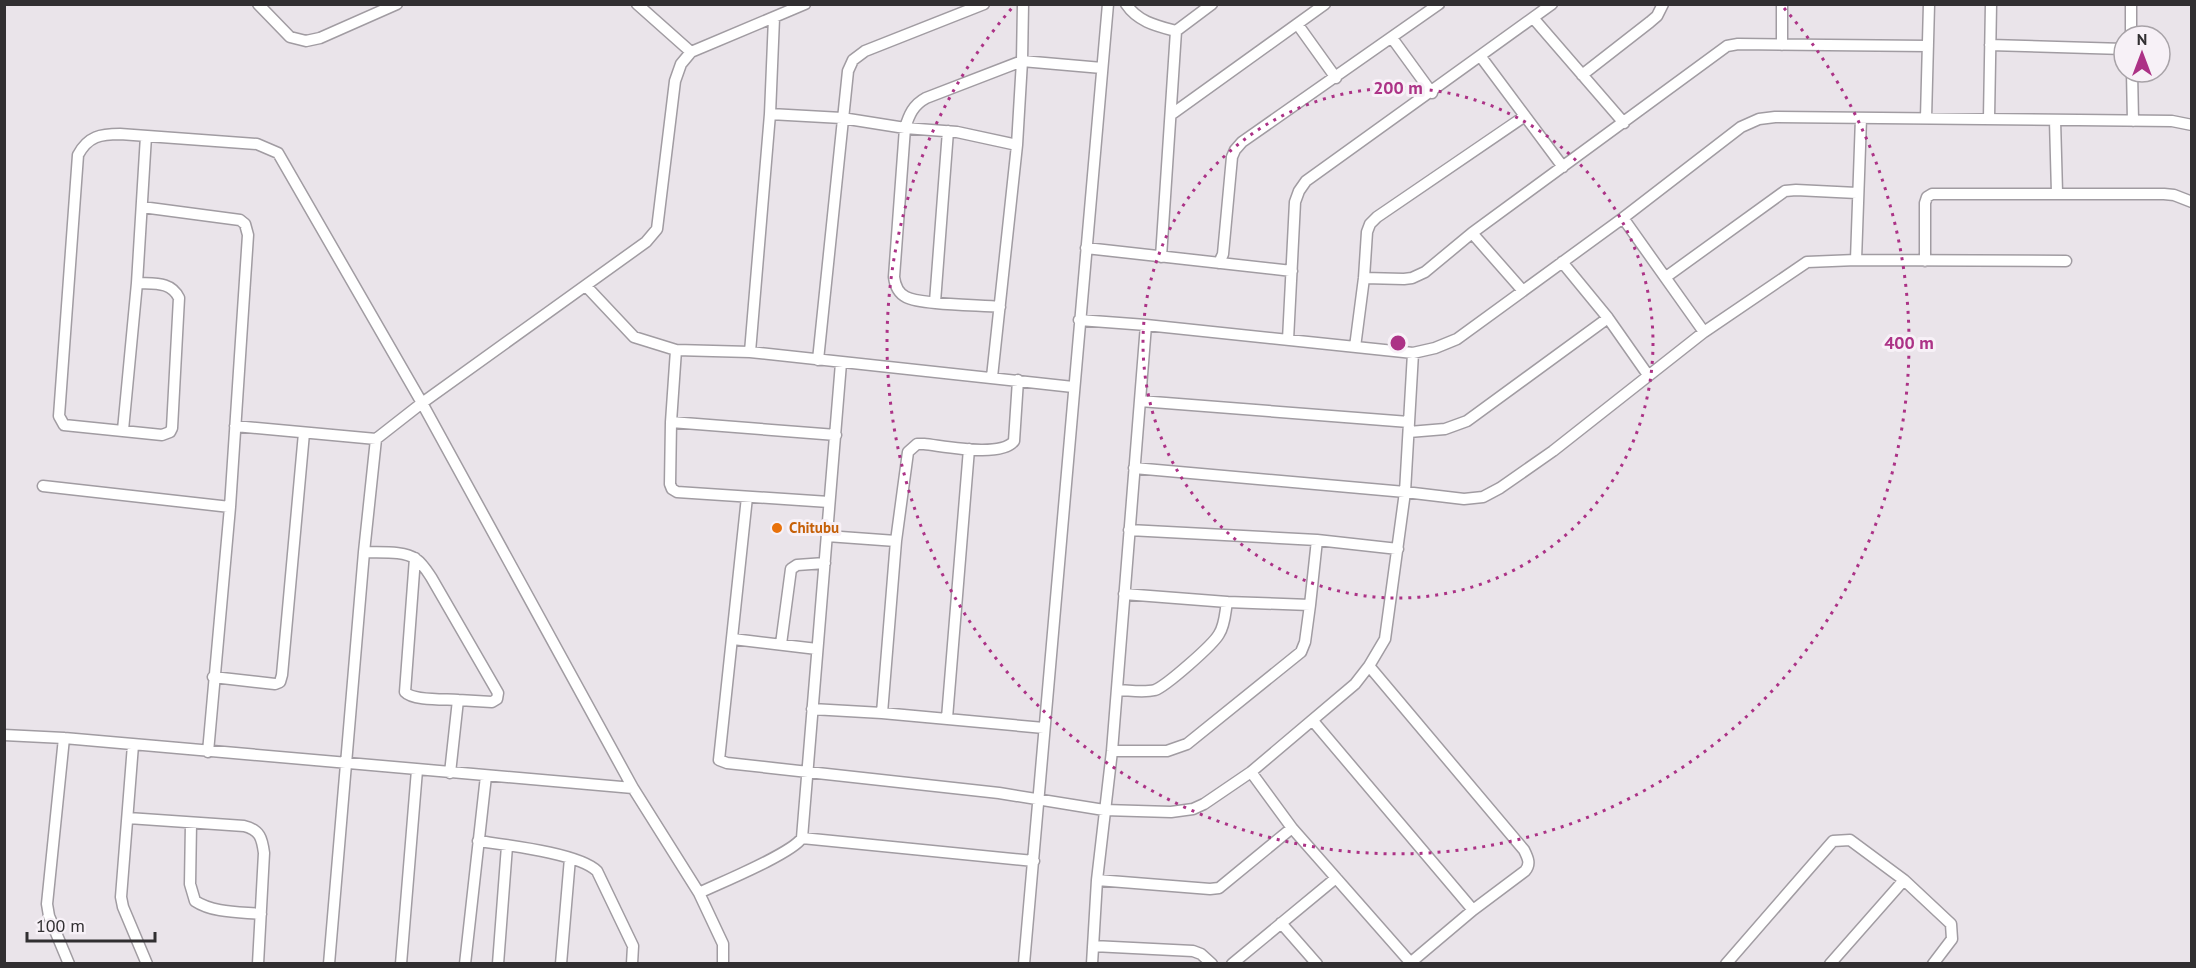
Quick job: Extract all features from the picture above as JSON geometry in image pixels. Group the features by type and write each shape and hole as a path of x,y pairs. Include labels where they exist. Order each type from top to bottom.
{"street":[{"path":"258,4 290,37 306,42 397,4"},
{"path":"637,4 691,52"},
{"path":"818,360 842,118 848,71 853,60 865,51 984,4"},
{"path":"992,377 1017,145 1023,4"},
{"path":"1024,963 1107,4"},
{"path":"1126,4 1136,16 1150,24 1176,31"},
{"path":"1176,31 1212,4"},
{"path":"1172,114 1324,4"},
{"path":"1219,263 1223,254 1232,157 1235,150 1242,142 1439,4"},
{"path":"1288,340 1295,202 1302,186 1552,4"},
{"path":"1582,75 1657,16 1663,4"},
{"path":"1782,4 1782,45"},
{"path":"1926,118 1929,4"},
{"path":"1989,118 1991,4"},
{"path":"2131,4 2131,24"},
{"path":"328,963 376,439 422,403 646,242 657,229 675,81 681,64 691,52 774,18 797,6"},
{"path":"750,352 770,114 774,18"},
{"path":"1534,19 1624,123"},
{"path":"1298,25 1336,78"},
{"path":"1161,256 1176,31"},
{"path":"1392,38 1432,93"},
{"path":"1364,278 1412,279 1425,272 1472,233 1727,46 1737,44 1928,46"},
{"path":"1990,45 2112,49"},
{"path":"1481,57 1563,167"},
{"path":"1000,307 935,302 905,297 899,292 894,278 905,128 910,112 926,98 1022,61 1102,68"},
{"path":"2132,84 2133,121"},
{"path":"770,114 842,118 905,128 948,131 1017,145"},
{"path":"1355,347 1367,232 1370,224 1525,116"},
{"path":"1079,320 1413,352 1435,348 1456,339 1623,218 1741,127 1759,118 2172,120 2192,125"},
{"path":"1856,260 1861,118"},
{"path":"2055,120 2057,193"},
{"path":"935,302 948,131"},
{"path":"136,283 168,285 174,288 179,298 173,424 170,432 162,435 64,425 59,416 78,155 82,146 91,138 102,134 257,144 278,153 422,403 633,788 699,893 723,944 723,963"},
{"path":"123,430 146,136"},
{"path":"1666,277 1785,191 1857,193"},
{"path":"1925,261 1925,203 1927,197 1932,194 2164,194 2192,202"},
{"path":"142,207 240,220 245,224 248,236 230,507 208,752"},
{"path":"1623,218 1704,332"},
{"path":"1472,233 1523,291"},
{"path":"1086,248 1292,271"},
{"path":"1134,468 1464,499 1483,497 1500,488 1553,451 1704,332 1807,262 1856,260 2066,261"},
{"path":"1562,262 1608,318 1648,375"},
{"path":"586,286 634,337 676,350 750,352 1073,387"},
{"path":"1140,400 1445,429 1467,421 1608,318"},
{"path":"1092,963 1096,880 1112,751 1146,325"},
{"path":"676,350 671,422 670,484 672,489 677,492 829,502"},
{"path":"747,496 719,760 807,773 999,793 1104,810 1172,812 1193,809 1251,772 1355,684 1369,666 1384,639 1405,492 1413,352"},
{"path":"699,893 782,854 798,844 802,838 841,363"},
{"path":"882,713 896,541 908,452 917,444 998,450 1010,447 1014,441 1018,380"},
{"path":"671,422 836,435"},
{"path":"235,426 376,439"},
{"path":"213,677 275,684 280,682 304,433"},
{"path":"947,718 969,449"},
{"path":"43,486 230,507"},
{"path":"1130,530 1317,540 1398,549"},
{"path":"827,536 896,541"},
{"path":"1112,751 1167,751 1187,744 1300,652 1305,642 1317,540"},
{"path":"364,552 415,558 431,577 498,693 498,699 492,702 415,697 405,692 415,558"},
{"path":"781,644 791,569 797,565 825,563"},
{"path":"1124,594 1227,602 1310,605"},
{"path":"1117,690 1146,691 1165,684 1215,641 1224,624 1227,602"},
{"path":"733,639 817,649"},
{"path":"1251,772 1292,828 1410,963 1473,910 1525,871 1528,867 1527,856 1369,666"},
{"path":"450,773 458,700"},
{"path":"812,709 947,718 1044,728"},
{"path":"1313,721 1473,910"},
{"path":"4,735 64,738 345,765 633,788"},
{"path":"64,738 47,904 49,916 69,963"},
{"path":"134,745 121,897 123,908 147,963"},
{"path":"401,963 417,770"},
{"path":"465,963 486,776"},
{"path":"128,818 244,826 254,828 259,833 264,853 258,963"},
{"path":"191,823 190,884 195,901 218,910 261,914"},
{"path":"1096,880 1219,888 1292,828"},
{"path":"802,838 1034,861"},
{"path":"1726,963 1833,841 1850,840 1904,880 1951,924 1952,939 1932,963"},
{"path":"478,841 570,858 586,863 597,871 633,946 632,963"},
{"path":"498,963 507,846"},
{"path":"561,963 570,858"},
{"path":"1232,963 1336,878"},
{"path":"1830,963 1904,880"},
{"path":"1281,923 1317,963"},
{"path":"1093,946 1193,951 1212,963"}],"place":[{"name":"Chitubu","path":"777,528"}]}
